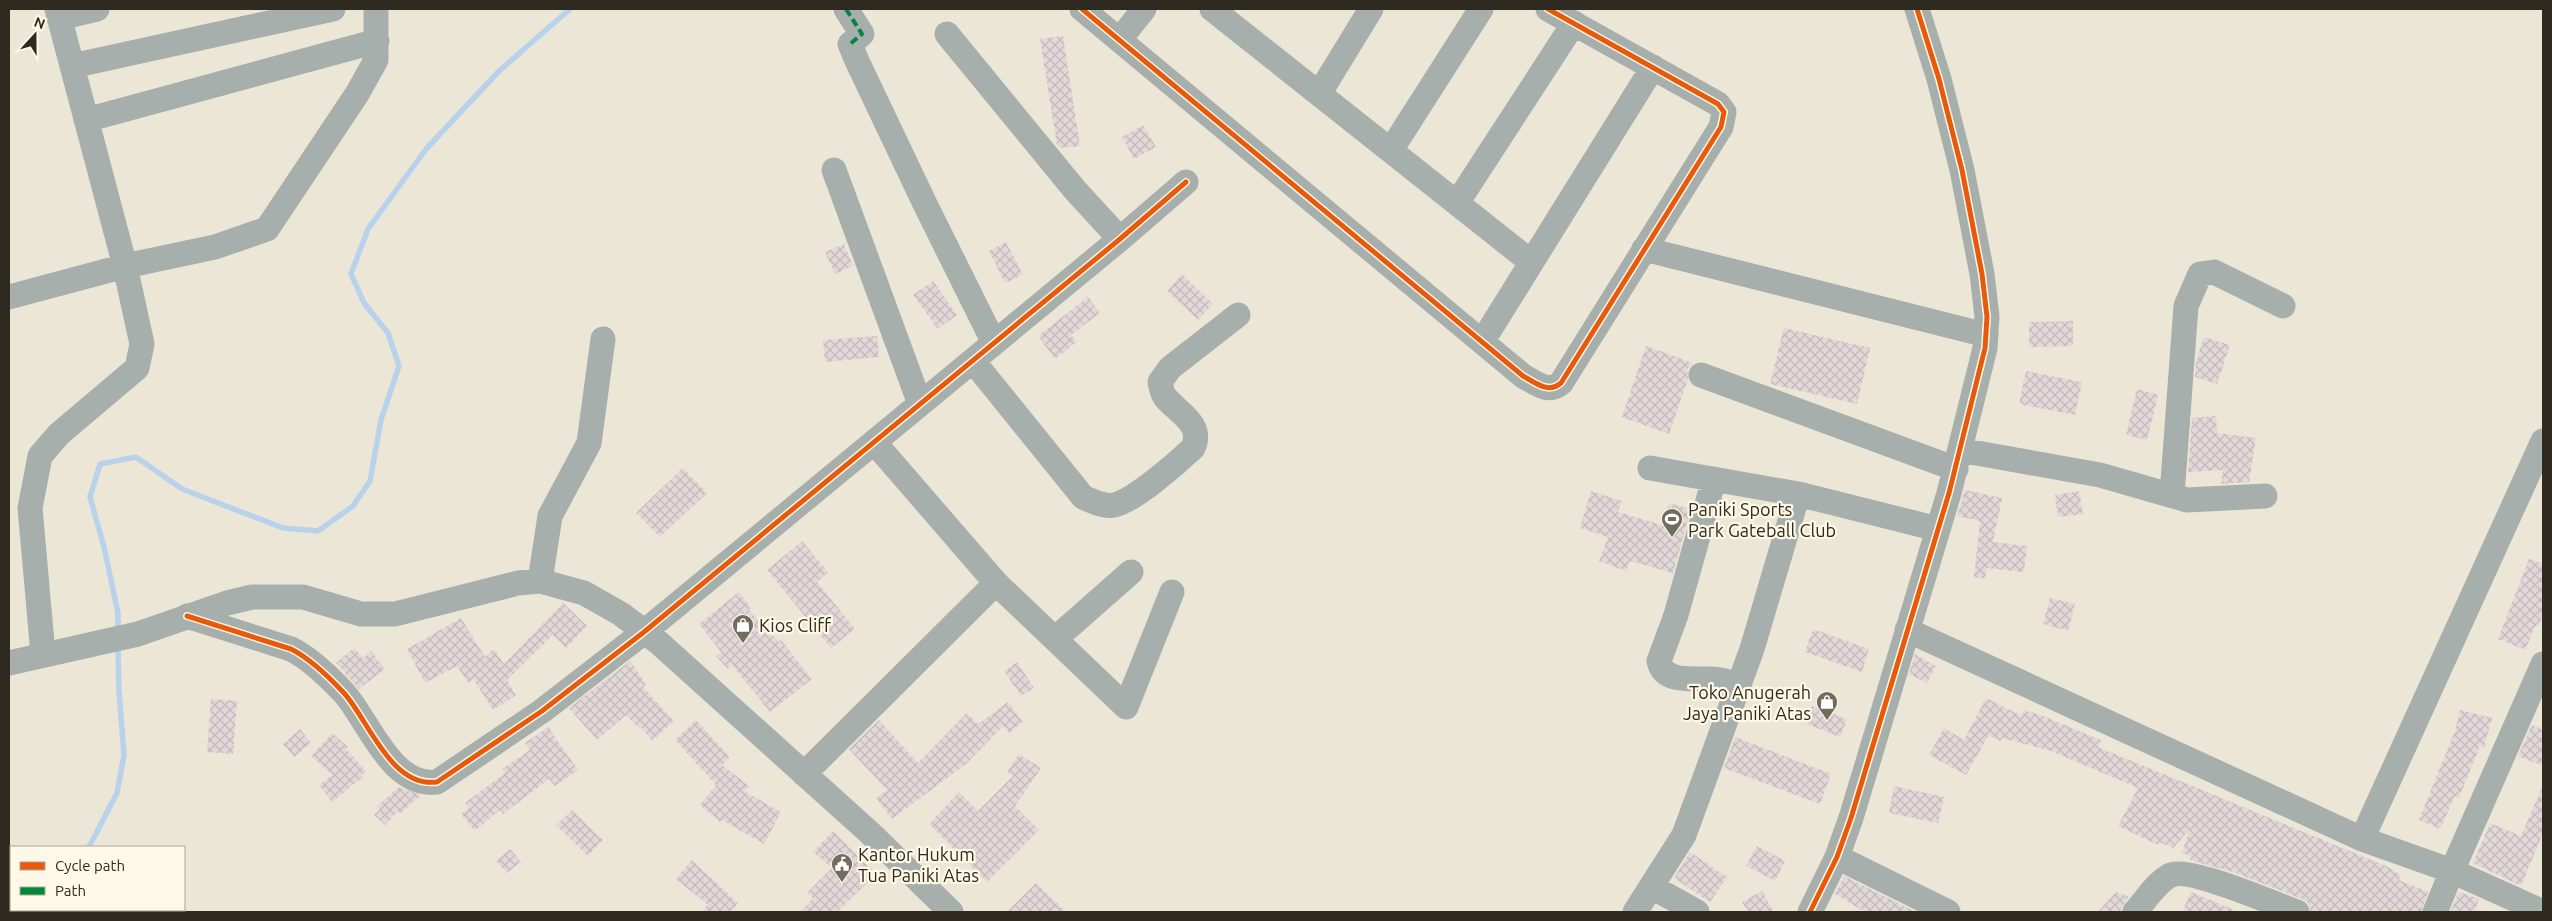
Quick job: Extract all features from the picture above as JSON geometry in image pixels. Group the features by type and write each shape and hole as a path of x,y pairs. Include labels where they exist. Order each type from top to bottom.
{"street":[{"path":"43,654 30,508 40,456 59,434 137,368 142,344 125,266 58,13 97,9"},
{"path":"72,66 332,9"},
{"path":"9,297 125,266 215,247 267,229 358,94 376,60 376,9"},
{"path":"846,9 862,34 850,44 925,204 994,343"},
{"path":"1082,9 1523,376 1546,388 1555,388 1561,383 1721,127 1724,112 1718,104 1548,9"},
{"path":"1120,39 1144,9"},
{"path":"1212,9 1532,262"},
{"path":"1319,94 1371,9"},
{"path":"1391,150 1481,9"},
{"path":"1810,912 1837,857 1851,818 1958,460 1985,348 1987,317 1982,274 1962,170 1939,79 1917,9"},
{"path":"1457,203 1574,24"},
{"path":"947,34 1076,190 1120,239"},
{"path":"86,120 377,41"},
{"path":"1482,342 1653,67"},
{"path":"834,170 920,404"},
{"path":"187,616 291,649 302,655 345,694 385,752 404,774 429,783 441,779 542,711 644,632 1120,239 1186,182"},
{"path":"1644,249 1986,335"},
{"path":"2172,495 2186,306 2196,280 2200,274 2214,272 2283,306"},
{"path":"973,361 1084,497 1101,504 1113,505 1143,489 1194,448 1196,431 1191,422 1163,395 1160,382 1170,368 1238,315"},
{"path":"540,582 550,516 590,443 603,339"},
{"path":"1701,375 1958,460 2100,475 2188,500 2202,501 2265,496"},
{"path":"2362,839 2543,441"},
{"path":"874,442 996,583 1126,707 1172,592"},
{"path":"1650,468 1798,494 1938,529"},
{"path":"1714,479 1676,615 1660,664 1675,678 1724,680 1739,685"},
{"path":"1635,912 1684,835 1739,685 1798,494"},
{"path":"1055,639 1131,572"},
{"path":"9,663 131,635 252,597 303,597 361,614 395,614 518,583 540,582 584,593 621,614 735,710 870,834 943,910"},
{"path":"804,774 996,583"},
{"path":"1907,630 2362,839 2452,871 2541,908"},
{"path":"2435,912 2452,871 2537,694 2543,664"},
{"path":"1837,857 1948,912"},
{"path":"2135,912 2168,876 2178,873 2196,875 2296,912"},
{"path":"1652,887 1697,912"}],"building":[{"path":"1063,36 1080,146 1060,148 1057,145 1040,39"},
{"path":"1143,125 1156,147 1134,159 1122,137"},
{"path":"1006,242 1023,275 1005,283 989,251"},
{"path":"844,244 853,266 835,274 825,252"},
{"path":"1182,274 1213,304 1198,320 1167,291"},
{"path":"933,281 957,315 938,329 913,295"},
{"path":"1088,297 1100,313 1071,335 1077,342 1055,359 1038,336"},
{"path":"2073,321 2073,346 2029,347 2029,322"},
{"path":"1784,328 1870,348 1857,404 1770,384"},
{"path":"877,336 879,357 825,362 823,340"},
{"path":"2204,337 2230,345 2217,384 2195,377 2196,362"},
{"path":"1646,346 1693,363 1687,370 1688,379 1669,434 1622,417"},
{"path":"2026,371 2082,382 2075,415 2019,404"},
{"path":"2137,389 2158,395 2147,440 2126,435"},
{"path":"2216,416 2217,433 2256,438 2249,482 2221,484 2223,470 2188,472 2192,418"},
{"path":"683,468 707,493 660,537 636,513"},
{"path":"1965,490 2002,498 1993,542 2027,546 2024,572 1987,568 1985,579 1974,577 1980,521 1957,516"},
{"path":"1591,491 1622,501 1618,512 1662,525 1669,503 1691,509 1673,573 1630,561 1626,571 1599,561 1608,537 1580,528"},
{"path":"2079,491 2083,514 2058,517 2055,495"},
{"path":"802,541 828,572 817,582 855,629 831,648 767,570"},
{"path":"2529,559 2543,564 2543,615 2538,626 2536,625 2525,650 2498,639"},
{"path":"739,592 751,608 749,610 779,642 781,640 812,679 770,712 732,665 728,669 716,656 721,652 699,624"},
{"path":"2050,598 2075,604 2068,631 2043,624"},
{"path":"563,603 587,626 566,648 553,635 507,680 516,695 493,710 473,679 468,683 457,666 425,683 407,649 461,618 485,657 494,649 504,664"},
{"path":"1813,629 1869,649 1862,672 1805,652"},
{"path":"354,648 363,658 371,651 385,669 359,689 336,663"},
{"path":"1915,654 1936,666 1927,683 1909,674"},
{"path":"630,661 646,684 643,687 674,721 652,741 641,727 639,728 626,715 597,740 569,708"},
{"path":"1017,662 1034,688 1021,696 1004,671"},
{"path":"1986,698 2022,716 2024,710 2101,740 2098,747 2386,866 2401,875 2399,880 2428,892 2421,912 2311,912 2308,903 2302,899 2236,873 2190,860 2191,857 2182,852 2190,829 2173,848 2159,842 2158,845 2118,826 2138,788 2051,751 2002,738 2000,741 1989,735 1966,775 1929,755 1944,728 1964,740"},
{"path":"211,699 237,701 233,754 207,752"},
{"path":"1008,702 1023,722 1009,733 1003,726 966,764 892,819 876,798 887,790 849,749 879,720 918,763 967,713 978,724"},
{"name":"Toko Anugerah Jaya Paniki Atas","path":"1812,706 1847,719 1840,737 1807,724"},
{"path":"2460,710 2492,718 2484,747 2480,746 2459,798 2455,796 2440,829 2419,820 2455,731"},
{"path":"696,720 730,757 722,765 749,786 744,791 781,812 764,844 722,820 720,822 700,805 716,785 675,740"},
{"path":"2532,725 2543,730 2543,766 2518,756"},
{"path":"548,727 578,770 555,786 549,779 503,814 500,810 475,831 461,814 469,808 465,803 505,773 502,769 530,750 525,743"},
{"path":"300,729 311,743 294,757 283,744"},
{"path":"332,733 348,747 346,749 366,771 362,775 363,777 332,802 319,785 332,775 311,756"},
{"path":"1735,737 1831,774 1820,804 1724,768"},
{"path":"1019,754 1041,768 1015,806 1039,830 987,882 929,824 959,792 978,811 1013,776 1007,772"},
{"path":"2543,785 2543,833 2521,886 2473,863 2490,823 2521,836"},
{"path":"1894,786 1944,797 1938,823 1889,813"},
{"path":"399,787 421,795 400,814 398,811 385,825 374,815 380,809 377,806"},
{"path":"572,810 603,840 588,856 556,825"},
{"name":"Kantor Hukum Tua Paniki Atas","path":"833,831 876,874 837,912 800,912 813,898 807,893 832,868 813,852"},
{"path":"1757,846 1785,861 1775,881 1746,866"},
{"path":"510,849 521,862 507,873 496,861"},
{"path":"1690,852 1727,877 1710,902 1674,878"},
{"path":"692,860 738,903 730,912 702,912 708,905 676,879"},
{"path":"1844,876 1916,912 1865,912 1835,894"},
{"path":"1036,883 1066,912 1007,912"},
{"path":"1762,891 1774,912 1748,912 1742,902"},
{"path":"2116,892 2129,897 2119,912 2098,912"},
{"path":"2191,892 2239,912 2182,912"},
{"path":"2459,892 2479,899 2475,910 2478,912 2450,912"}],"waterway":[{"path":"118,633 118,613 104,547 90,497 100,464 136,457 182,489 283,528 318,531 353,506 370,481 381,420 399,366 388,333 364,303 351,274 368,229 426,149 499,71 570,9"},
{"path":"90,846 117,793 124,755 119,691 118,645"}],"marked path":[{"path":"846,9 862,34 850,44"}],"cycle path":[{"path":"1082,9 1523,376 1537,384 1551,388 1561,383 1721,127 1724,112 1718,104 1548,9"},
{"path":"1810,912 1837,857 1851,818 1949,493 1985,348 1987,317 1982,274 1962,170 1939,79 1917,9"},
{"path":"187,616 291,649 306,658 344,693 394,764 407,775 421,781 437,782 542,711 644,632 1120,239 1186,182"}],"place":[{"name":"Paniki Sports Park Gateball Club","path":"1672,538"},
{"name":"Kios Cliff","path":"743,644"},
{"name":"Toko Anugerah Jaya Paniki Atas","path":"1827,721"},
{"name":"Kantor Hukum Tua Paniki Atas","path":"842,883"}]}
